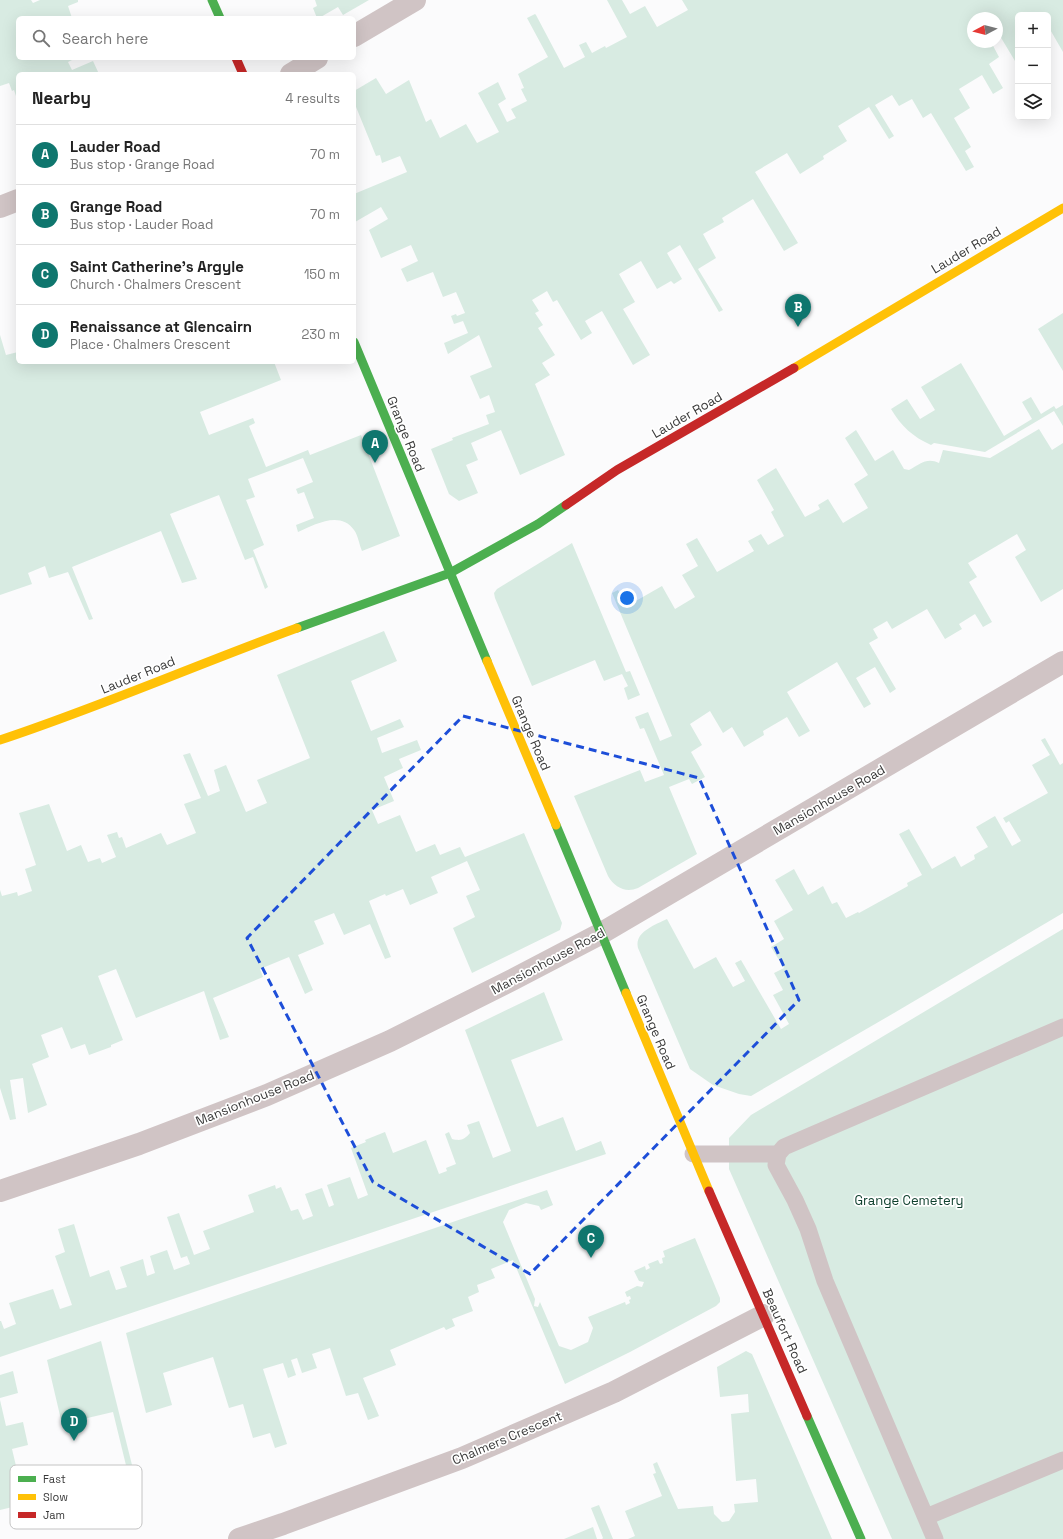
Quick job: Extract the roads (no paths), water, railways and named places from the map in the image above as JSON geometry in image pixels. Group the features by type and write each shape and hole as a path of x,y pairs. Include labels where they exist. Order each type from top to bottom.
{"street":[{"path":"212,0 219,16"},
{"path":"356,35 415,0"},
{"path":"237,60 242,72"},
{"path":"0,207 16,201"},
{"name":"Lauder Road","path":"0,740 48,724 228,652 450,573 538,524 617,470 824,350 1063,208"},
{"name":"Grange Road","path":"356,347 600,934 685,1134"},
{"name":"Mansionhouse Road","path":"0,1192 139,1144 267,1095 390,1042 600,934 1063,662"},
{"name":"Beaufort Road","path":"685,1134 861,1539"},
{"name":"Chalmers Crescent","path":"239,1539 462,1458 614,1392 764,1315"}],"lane":[{"path":"935,1539 825,1281 808,1229 795,1200 776,1165 778,1154 784,1147 1063,1027"},
{"path":"693,1154 778,1154"},
{"path":"926,1517 1063,1460"}],"place":[{"name":"Grange Road","path":"798,327"},
{"name":"Lauder Road","path":"375,463"},
{"name":"Saint Catherine's Argyle","path":"591,1258"},
{"name":"Renaissance at Glencairn","path":"74,1441"}],"park label":[{"name":"Grange Cemetery","path":"909,1200"}]}
